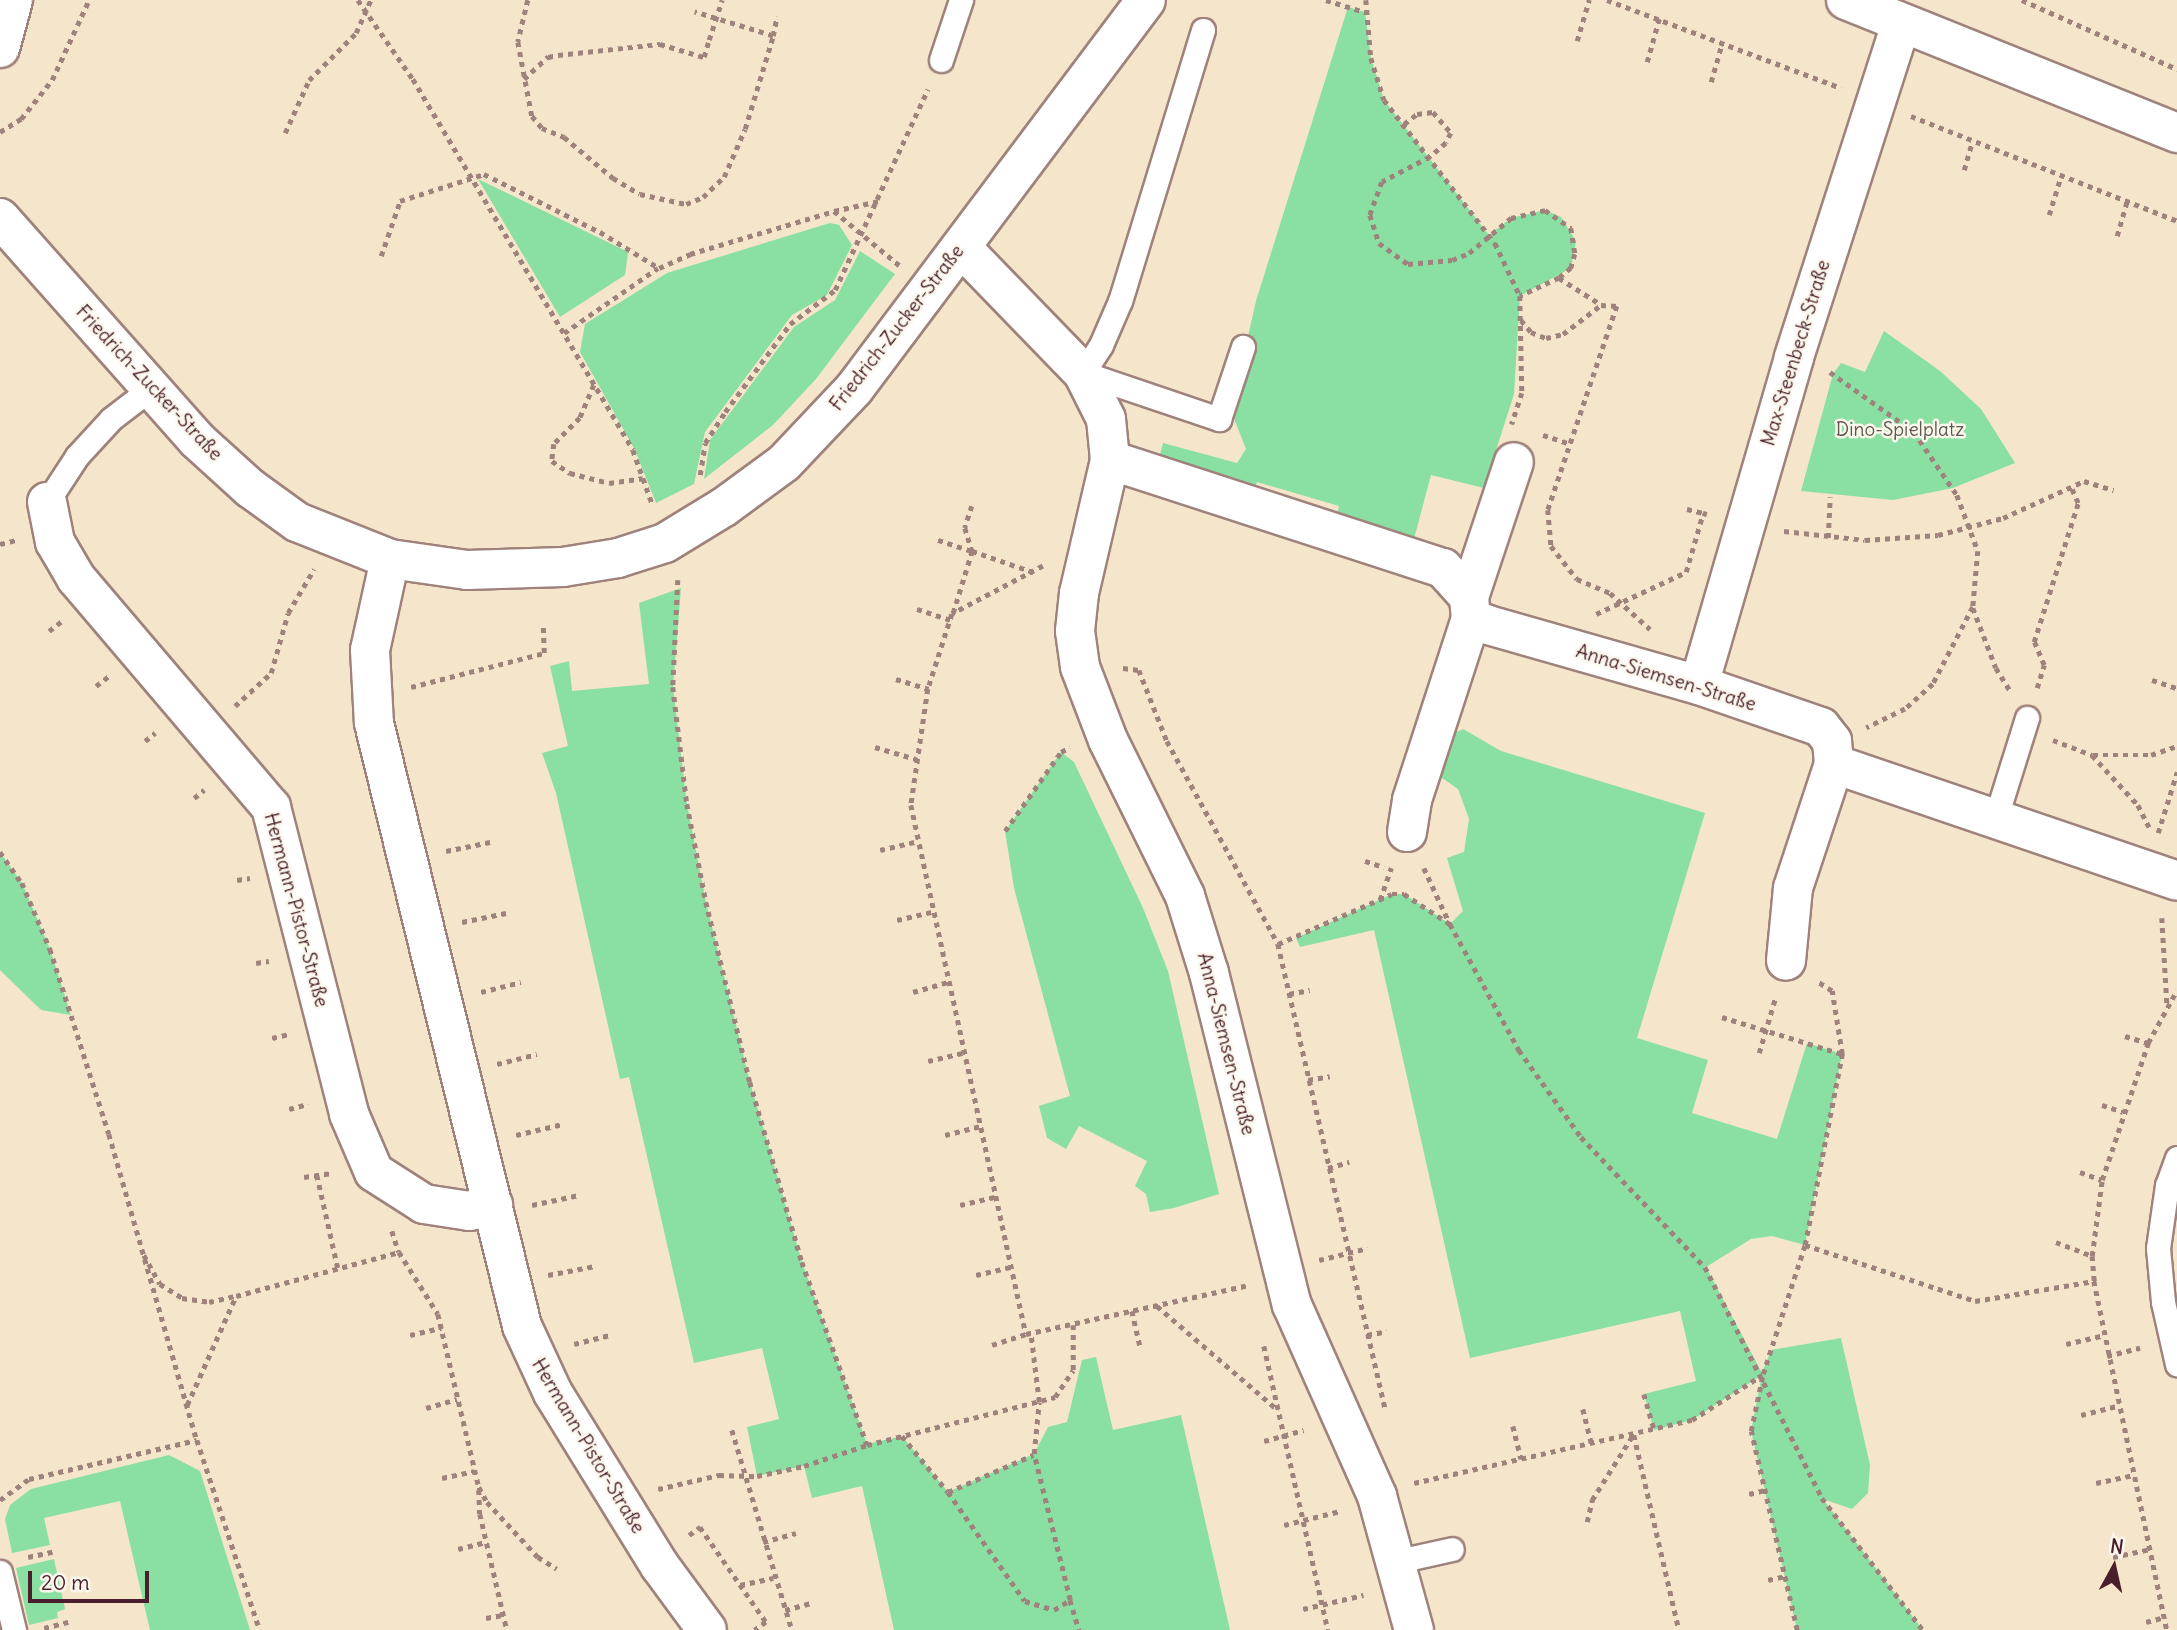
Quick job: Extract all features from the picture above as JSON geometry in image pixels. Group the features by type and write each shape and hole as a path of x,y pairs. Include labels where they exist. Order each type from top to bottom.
{"street":[{"path":"0,48 13,0"},
{"name":"Friedrich-Zucker-Straße","path":"0,218 150,389 250,488 297,522 390,559 467,570 563,568 665,543 784,463 854,389 1146,0"},
{"path":"1846,0 2177,133"},
{"name":"Max-Steenbeck-Straße","path":"1699,685 1794,357 1901,23"},
{"name":"Anna-Siemsen-Straße","path":"961,247 1083,373 1106,419 1110,460 1079,593 1075,631 1080,667 1108,740 1185,896 1209,973 1292,1305 1377,1496 1398,1561 1414,1630"},
{"path":"1408,832 1412,800 1470,607 1511,450"},
{"path":"1110,460 1443,568 1470,607"},
{"name":"Hermann-Pistor-Straße","path":"47,502 55,542 76,578 271,807 362,1152 374,1172 404,1195 424,1204 493,1208"},
{"name":"Hermann-Pistor-Straße","path":"390,559 370,650 374,723 522,1326 534,1357 610,1487 707,1630"},
{"name":"Anna-Siemsen-Straße","path":"1470,607 1541,640 1699,685 1821,727 1832,741 1834,764"},
{"path":"1786,961 1793,888 1834,764 2167,878"}],"lane":[{"path":"941,60 961,0"},
{"path":"1203,30 1120,301 1101,345 1083,373 1219,419 1243,347"},
{"path":"47,502 77,456 111,419 150,389"},
{"path":"1995,820 2027,718"},
{"path":"2177,1158 2167,1185 2158,1248 2163,1302 2177,1364"},
{"path":"1398,1561 1452,1549"},
{"path":"0,1572 14,1630"}],"path":[{"path":"0,132 21,119 52,79 89,0"},
{"path":"358,0 471,178 564,333 633,450 643,478 681,588 673,687 687,804 706,902 750,1082 802,1262 867,1445"},
{"path":"285,133 309,80 338,54 368,12 371,0"},
{"path":"528,0 518,42 532,117 542,128 564,136 613,178 640,194 686,204 703,197 724,177 745,129 777,16"},
{"path":"523,80 548,57 558,55 660,44 704,57 722,0"},
{"path":"1326,0 1365,12"},
{"path":"1366,0 1371,58 1384,100 1489,235 1520,296 1522,393 1511,450"},
{"path":"1577,41 1589,0"},
{"path":"1608,0 1875,101 1972,142 2177,221"},
{"path":"2022,0 2177,69"},
{"path":"695,12 773,36"},
{"path":"1647,62 1659,19"},
{"path":"1712,82 1722,43"},
{"path":"700,480 709,434 790,324 830,296 862,238 941,60"},
{"path":"1404,124 1417,114 1433,112 1444,120 1451,133 1447,144 1430,157 1382,182 1370,215 1379,243 1408,264 1430,264 1469,253 1489,235 1529,211 1545,210 1561,217 1576,242 1571,268 1559,278 1520,296"},
{"path":"1965,170 1972,142"},
{"path":"382,256 400,201 484,174 498,178 659,268"},
{"path":"2049,215 2061,176"},
{"path":"564,333 659,268 690,254 834,211 879,201"},
{"path":"2117,236 2127,202"},
{"path":"834,211 862,238 908,272"},
{"path":"1559,278 1601,305 1618,306 1548,510 1551,546 1560,562 1577,579 1620,602 1654,634"},
{"path":"1521,320 1531,332 1546,338 1563,334 1601,305"},
{"path":"1794,357 1833,374 1914,432 1943,470 1972,527 1978,551 1973,607 1933,684 1905,709 1850,736 1834,764"},
{"path":"594,385 580,418 554,444 552,461 570,473 609,482 643,478"},
{"path":"1687,509 1703,513 1741,536 1898,540 1972,527 2034,506 2084,481 2114,490"},
{"path":"2027,718 2044,665 2034,642 2078,503 2071,487"},
{"path":"1828,538 1830,496"},
{"path":"972,506 965,528 972,551 928,689 911,804 916,842 1028,1335 1039,1402 1034,1454 1079,1630"},
{"path":"1686,572 1703,513"},
{"path":"1541,640 1686,572 1741,536"},
{"path":"938,540 1033,572"},
{"path":"233,707 271,673 288,613 321,557"},
{"path":"917,609 951,617 1052,562"},
{"path":"1973,607 1996,668 2027,718 2064,746 2092,755 2151,755 2177,746"},
{"path":"400,689 544,653 542,623"},
{"path":"1113,666 1139,670 1167,741 1278,944 1385,1410"},
{"path":"896,679 928,689"},
{"path":"2152,680 2177,688"},
{"path":"875,747 916,759"},
{"path":"1004,831 1061,752"},
{"path":"2092,755 2138,805 2156,841 2177,772"},
{"path":"1408,832 1450,924 1519,1050 1581,1137 1705,1267 1763,1374 1822,1498 1923,1630"},
{"path":"435,854 490,842"},
{"path":"880,850 916,842"},
{"path":"0,852 22,883 50,949 197,1440 260,1630"},
{"path":"1365,861 1390,869"},
{"path":"2167,878 2168,1003"},
{"path":"1278,944 1392,894 1404,894 1450,924"},
{"path":"897,920 933,912"},
{"path":"452,924 506,913"},
{"path":"1759,1053 1786,961 1832,991 1842,1054 1805,1245 1763,1374 1751,1431 1797,1630"},
{"path":"468,995 521,982"},
{"path":"913,992 949,982"},
{"path":"1289,994 1310,990"},
{"path":"2167,1630 2107,1356 2092,1256 2102,1180 2123,1112 2148,1043 2177,990"},
{"path":"1722,1017 1842,1054"},
{"path":"2125,1036 2148,1043"},
{"path":"928,1061 964,1053"},
{"path":"484,1067 537,1055"},
{"path":"1308,1080 1330,1076"},
{"path":"2102,1105 2123,1112"},
{"path":"513,1135 563,1124"},
{"path":"945,1135 980,1126"},
{"path":"1328,1168 1349,1163"},
{"path":"304,1177 339,1172"},
{"path":"2080,1172 2102,1180"},
{"path":"317,1175 338,1268"},
{"path":"493,1208 579,1195"},
{"path":"961,1205 996,1197"},
{"path":"2056,1242 2092,1256"},
{"path":"1805,1245 1975,1301 2094,1281"},
{"path":"140,1246 160,1284 182,1298 209,1302 399,1252 438,1314 479,1487 487,1542 506,1630"},
{"path":"1312,1262 1368,1248"},
{"path":"534,1278 595,1266"},
{"path":"976,1275 1011,1267"},
{"path":"992,1345 1233,1289"},
{"path":"187,1405 236,1296"},
{"path":"1156,1306 1279,1410"},
{"path":"1132,1311 1140,1347"},
{"path":"649,1491 719,1475 745,1475 804,1465 867,1445 1055,1396 1070,1378 1075,1353 1073,1325"},
{"path":"410,1335 441,1328"},
{"path":"1367,1336 1387,1331"},
{"path":"567,1346 611,1335"},
{"path":"2066,1344 2104,1335"},
{"path":"1264,1344 1328,1630"},
{"path":"2107,1356 2137,1348"},
{"path":"1403,1485 1692,1420 1763,1374"},
{"path":"1644,1394 1654,1430"},
{"path":"426,1408 457,1399"},
{"path":"2081,1415 2118,1406"},
{"path":"1583,1409 1592,1444"},
{"path":"1513,1426 1521,1459"},
{"path":"1264,1441 1315,1427"},
{"path":"732,1430 773,1578 792,1630"},
{"path":"1587,1522 1592,1500 1634,1435"},
{"path":"1634,1435 1679,1630"},
{"path":"902,1436 948,1492 1025,1601 1054,1610 1070,1600"},
{"path":"0,1500 29,1479 197,1440"},
{"path":"948,1492 1034,1454"},
{"path":"442,1478 474,1471"},
{"path":"2096,1483 2134,1475"},
{"path":"479,1487 529,1547 557,1569"},
{"path":"1749,1494 1765,1490"},
{"path":"1283,1525 1348,1509"},
{"path":"681,1541 700,1527 766,1622 755,1630"},
{"path":"764,1542 796,1533"},
{"path":"458,1549 487,1542"},
{"path":"2113,1557 2150,1549"},
{"path":"44,1554 52,1552"},
{"path":"1768,1580 1785,1576"},
{"path":"740,1585 773,1578"},
{"path":"1303,1609 1366,1594"},
{"path":"785,1610 812,1603"},
{"path":"486,1618 503,1615"},
{"path":"2146,1622 2165,1618"},
{"path":"56,1625 68,1622"}],"green space":[{"path":"1348,7 1365,12 1371,58 1384,100 1489,235 1511,218 1545,210 1561,217 1576,241 1571,268 1520,296 1514,394 1484,488 1431,475 1414,539 1336,520 1339,506 1257,482 1252,495 1157,466 1163,443 1237,463 1246,449 1231,411 1256,301"},
{"path":"478,179 628,252 625,275 560,317"},
{"path":"830,223 839,225 852,245 827,295 792,315 705,432 694,484 656,503 635,450 580,352 585,324 667,273"},
{"path":"860,251 895,274 816,379 773,425 704,479 710,440 794,327 835,300"},
{"name":"Dino-Spielplatz","path":"1884,331 1940,371 1981,409 2015,463 1953,488 1893,500 1801,491 1833,374 1841,363 1865,372"},
{"path":"681,588 673,687 687,804 706,902 750,1082 802,1262 867,1444 902,1436 948,1492 1034,1454 1048,1427 1067,1422 1082,1360 1096,1357 1113,1430 1181,1415 1230,1630 894,1630 862,1486 812,1498 804,1466 757,1476 747,1427 779,1419 762,1348 694,1363 629,1077 620,1079 556,793 542,753 568,746 550,666 569,661 572,691 649,684 639,603"},
{"path":"1463,729 1501,751 1705,813 1637,1038 1708,1060 1692,1113 1777,1139 1807,1043 1842,1054 1805,1245 1772,1236 1751,1239 1706,1267 1762,1373 1771,1350 1841,1338 1870,1465 1868,1493 1852,1509 1823,1499 1923,1630 1797,1630 1751,1431 1762,1375 1692,1420 1654,1430 1644,1394 1696,1381 1680,1311 1470,1358 1374,930 1300,947 1296,938 1392,894 1404,894 1450,924 1463,911 1447,858 1464,852 1469,819 1458,789 1432,771 1441,739"},
{"path":"1061,752 1074,762 1143,908 1168,971 1219,1194 1174,1208 1150,1212 1146,1194 1135,1186 1147,1161 1079,1126 1066,1149 1047,1138 1039,1106 1070,1096 1014,888 1005,831"},
{"path":"0,852 22,883 50,949 71,1015 41,1010 0,970"},
{"path":"169,1455 200,1471 250,1630 150,1630 120,1501 44,1518 50,1545 12,1553 5,1519 10,1505 31,1489"},
{"path":"54,1559 65,1609 57,1612 58,1618 29,1625 16,1568"}]}
